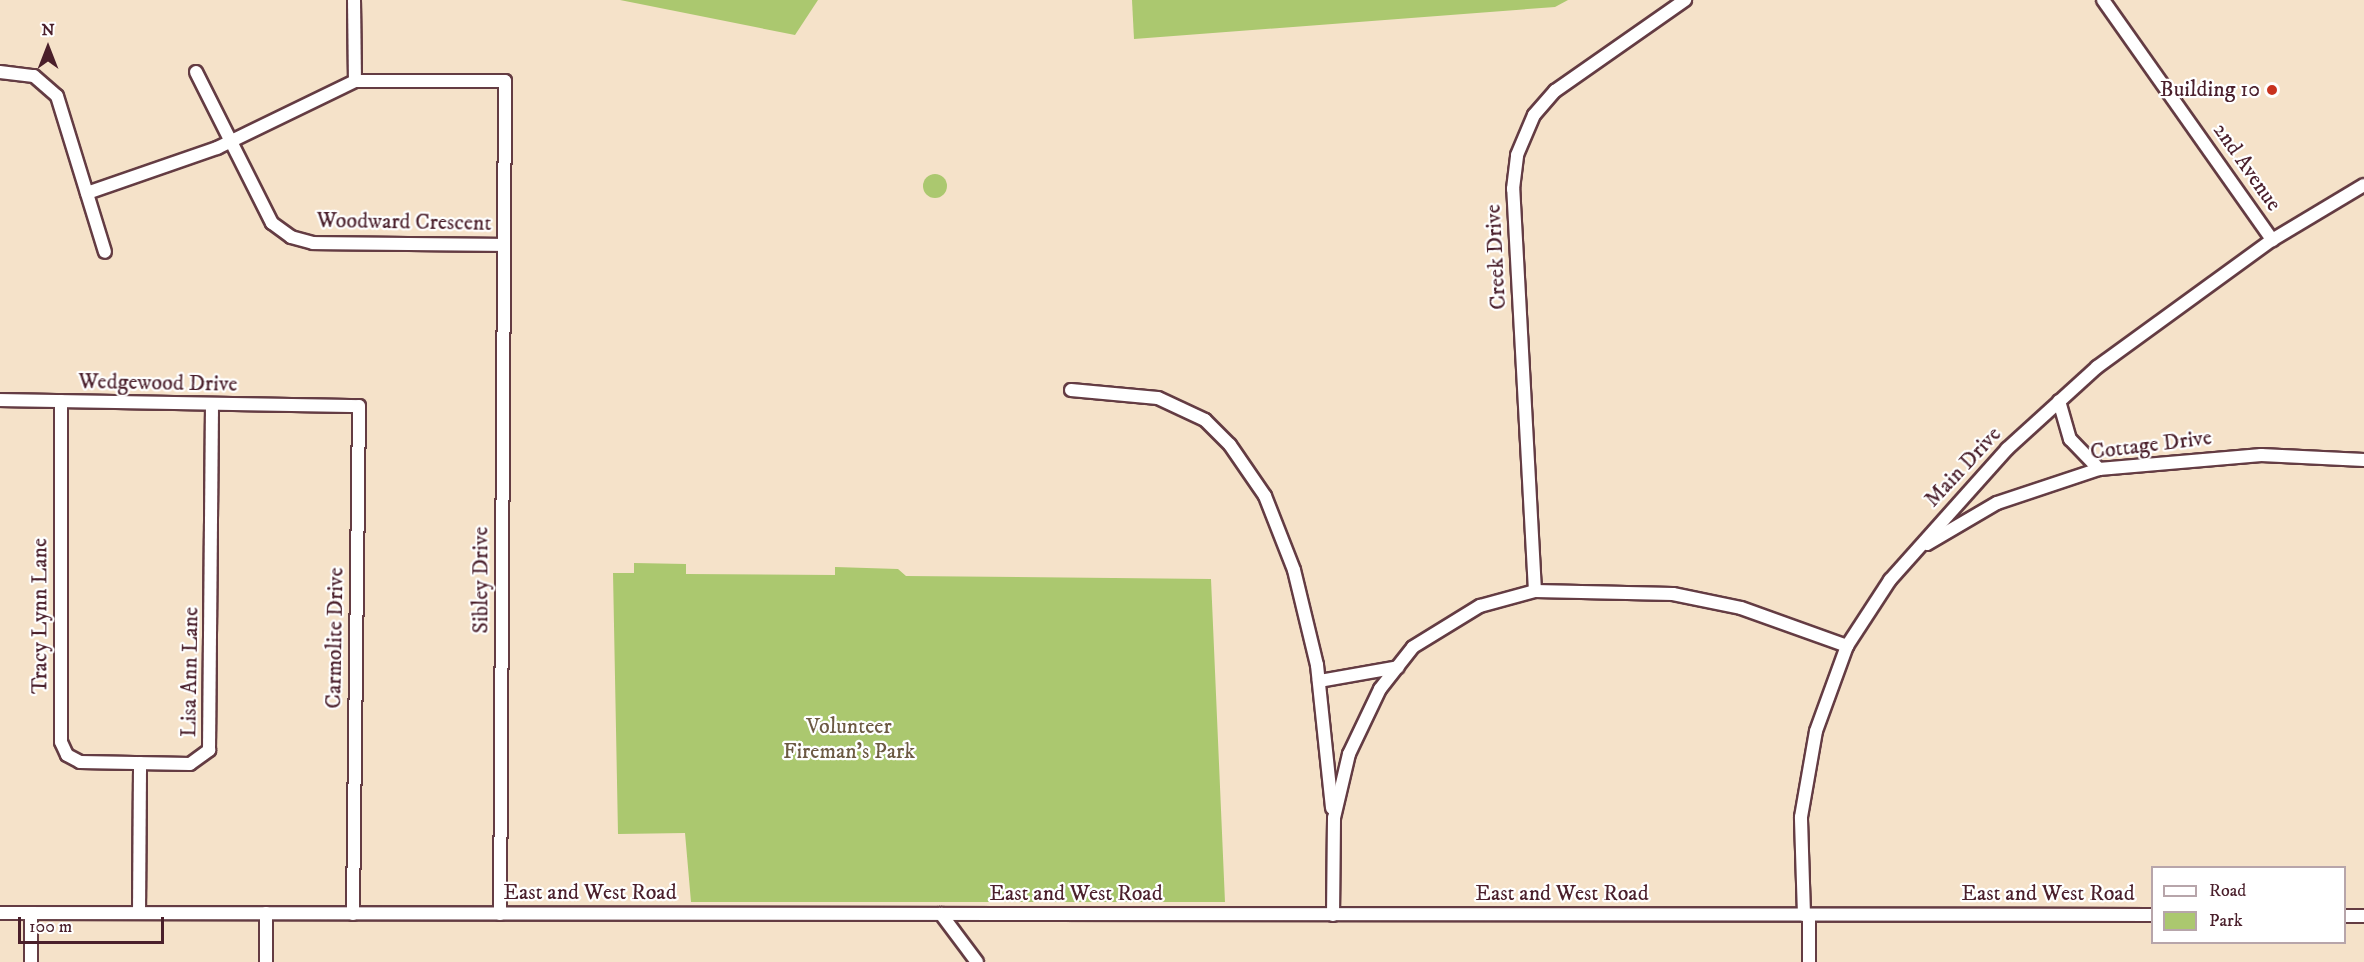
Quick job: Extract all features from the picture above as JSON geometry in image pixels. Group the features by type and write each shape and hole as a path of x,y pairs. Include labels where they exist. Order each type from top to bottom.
{"street":[{"path":"354,0 355,81"},
{"name":"Creek Drive","path":"1535,591 1513,189 1517,155 1534,115 1554,91 1685,0"},
{"name":"2nd Avenue","path":"2103,0 2272,240"},
{"path":"0,72 34,76 57,96 105,252"},
{"path":"196,72 230,141"},
{"name":"Woodward Crescent","path":"87,194 230,141 355,81 505,81 504,245 314,243 291,237 272,224 230,141"},
{"name":"Main Drive","path":"1809,962 1801,817 1816,731 1847,646 1890,580 1923,546 1941,518 2097,366 2272,240 2364,185"},
{"name":"Sibley Drive","path":"500,914 504,245"},
{"path":"1071,390 1158,398 1205,420 1230,445 1265,496 1294,570 1319,681 1334,818 1333,915"},
{"name":"Wedgewood Drive","path":"0,400 212,406 315,406"},
{"name":"Tracy Lynn Lane","path":"61,401 61,742 67,755 80,762 140,763"},
{"path":"2059,401 2070,439 2099,470"},
{"name":"Lisa Ann Lane","path":"140,763 198,761 212,743 212,406"},
{"name":"Carmolite Drive","path":"315,406 359,406 353,914"},
{"name":"Cottage Drive","path":"1923,546 1997,503 2099,470 2261,455 2364,460"},
{"path":"1334,818 1349,754 1380,689 1413,647 1480,606 1535,591 1673,594 1741,609 1847,646"},
{"path":"1319,681 1398,667"},
{"path":"139,913 140,763"},
{"name":"East and West Road","path":"0,913 2151,915"},
{"path":"31,962 32,913"},
{"path":"266,913 266,962"},
{"path":"941,914 977,962"},
{"path":"2346,916 2364,916"}],"green space":[{"path":"620,0 818,0 795,35"},
{"path":"1132,0 1568,0 1555,7 1134,39"},
{"path":"935,174 943,178 947,186 943,194 935,198 927,194 923,186 927,178"},
{"name":"Volunteer Fireman's Park","path":"634,563 686,564 686,574 835,575 835,567 898,569 906,576 1211,579 1225,902 691,902 685,833 618,834 613,573 634,573"}],"place":[{"name":"Building 10","path":"2272,90"}]}
